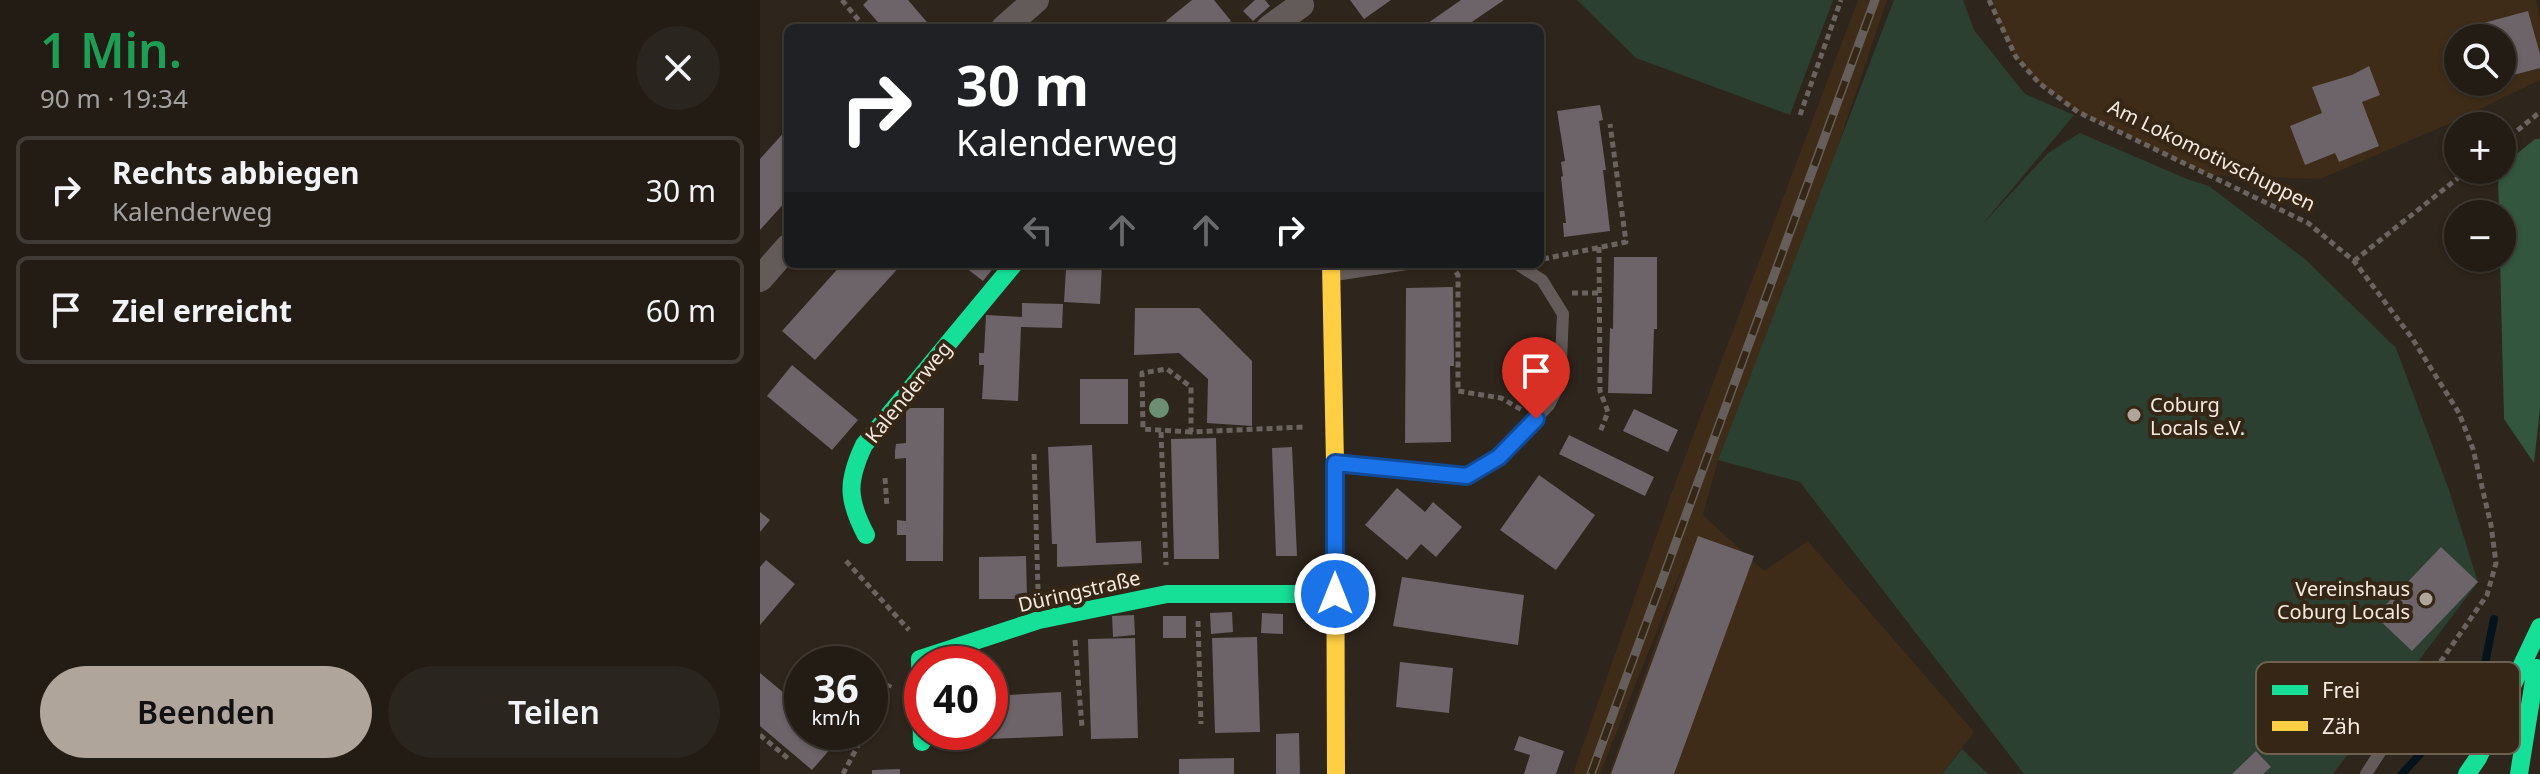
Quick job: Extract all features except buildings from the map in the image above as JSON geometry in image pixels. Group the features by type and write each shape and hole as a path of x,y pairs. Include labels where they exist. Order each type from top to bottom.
{"main road":[{"name":"Kalenderweg","path":"866,535 852,511 848,485 852,467 864,445 1011,268"},
{"path":"1331,270 1336,774"},
{"name":"Düringstraße","path":"960,646 1039,620 1167,594 1335,594"},
{"path":"2520,669 2540,627"},
{"path":"2519,774 2540,646"},
{"path":"2467,774 2480,754"}],"street":[{"path":"1009,24 1036,0"},
{"path":"1277,24 1303,11"},
{"path":"760,279 784,252"}],"lane":[{"path":"1331,270 1356,268"},
{"path":"1335,463 1467,476 1499,457 1536,419 1549,405 1560,383 1563,314 1542,280 1523,268"},
{"path":"2366,774 2379,754"}],"path":[{"path":"842,0 862,24"},
{"path":"1800,115 1841,0"},
{"name":"Am Lokomotivschuppen","path":"1989,0 2016,57 2039,83 2078,112 2308,223 2354,261 2412,338 2459,413 2473,449 2491,525 2496,563 2487,595 2440,662"},
{"path":"2516,132 2540,112"},
{"path":"1544,259 1626,242 1610,124"},
{"path":"2354,261 2450,184"},
{"path":"1599,247 1600,391 1608,412 1600,432"},
{"path":"1453,268 1458,275 1458,391 1501,398 1536,419"},
{"path":"1191,432 1191,387 1167,369 1142,373 1143,429 1191,432 1334,425"},
{"path":"1161,432 1167,594"},
{"path":"1034,454 1039,620"},
{"path":"842,556 909,631 915,646"},
{"path":"1198,595 1201,724"},
{"path":"1073,613 1082,727"},
{"path":"760,735 790,760"},
{"path":"843,774 856,750"}],"shaded area":[{"path":"1858,0 1887,0 1835,155 1718,460 1703,515 1764,571 1808,541 1974,732 1942,774 1609,774 1689,550 1600,774 1573,774 1670,497"},
{"path":"1993,0 2536,0 2540,20 2540,80 2516,92 2516,24 2444,24 2444,96 2507,96 2473,112 2444,112 2444,126 2320,179 2209,175 2078,112 2039,83 2016,57 1998,23"}],"green space":[{"path":"1577,0 1833,0 1790,115 1636,58"},
{"name":"Coburg Locals e.V.","path":"1894,0 1963,0 1974,30 2025,94 2074,115 1981,226 2048,153 2080,133 2209,186 2306,260 2396,348 2449,490 2478,582 2418,662 2256,662 2256,754 2348,754 2333,774 2024,774 1800,482 1718,460"},
{"path":"2535,139 2540,139 2540,408 2534,463 2504,419 2500,272 2516,272 2516,200 2499,200 2498,184 2516,184 2516,155"},
{"path":"1962,749 1988,774 1942,774"}],"waterway":[{"path":"2485,662 2494,619"},
{"path":"2402,774 2420,754"}],"railway":[{"path":"1591,774 1875,0"}],"traffic: fast":[{"path":"866,535 855,511 852,490 854,469 864,445 1011,268"},
{"path":"960,646 1039,620 1167,594 1335,594"},
{"path":"2520,669 2540,627"},
{"path":"2519,774 2536,668"},
{"path":"2467,774 2480,754"}],"traffic: slow":[{"path":"1331,268 1336,774"}],"place":[{"name":"Coburg Locals e.V.","path":"2134,415"},
{"name":"Vereinshaus Coburg Locals","path":"2426,599"}],"route":[{"path":"1335,594 1335,463 1467,476 1499,457 1536,419"}]}
